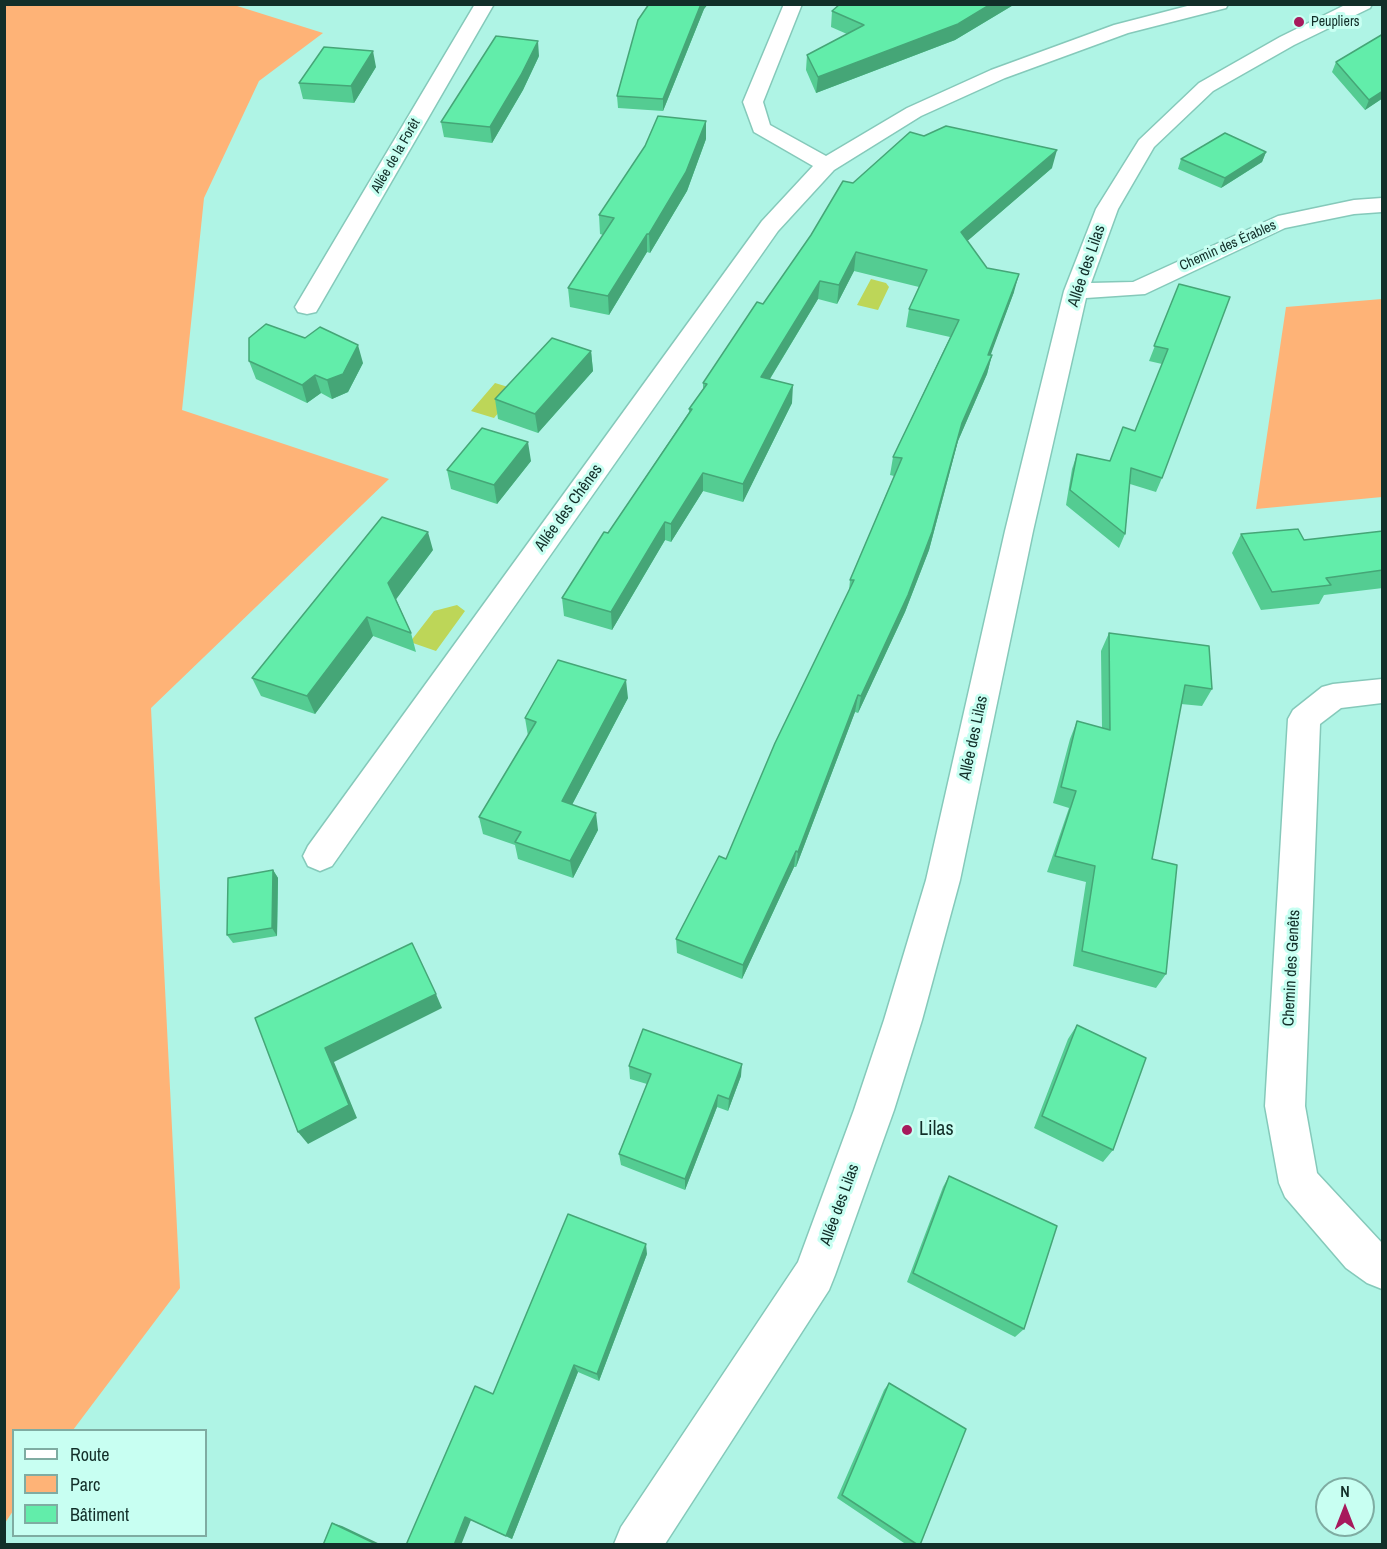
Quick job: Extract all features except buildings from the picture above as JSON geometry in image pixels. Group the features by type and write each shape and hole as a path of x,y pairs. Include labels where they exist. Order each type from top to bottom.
{"street":[{"name":"Allée de la Forêt","path":"307,307 485,4"},
{"path":"793,4 753,102 761,128 826,165"},
{"name":"Allée des Chênes","path":"320,856 770,226 826,165 914,112 998,74 1121,29 1219,4"},
{"name":"Allée des Lilas","path":"638,1545 814,1275 874,1110 943,880 1019,531 1076,291 1107,209 1146,144 1206,87 1287,41 1363,4"},
{"name":"Chemin des Érables","path":"1076,291 1137,289 1278,223 1354,207 1383,205"},
{"name":"Chemin des Genêts","path":"1383,691 1333,696 1304,719 1285,1106 1299,1183 1361,1253 1383,1268"}],"green space":[{"path":"5,4 234,5 323,33 259,81 204,198 182,410 389,479 151,708 180,1288 74,1429 12,1429 12,1512 5,1523"},
{"path":"1382,299 1382,497 1256,509 1286,307"}],"shaded area":[{"path":"871,279 886,283 889,287 878,310 857,305"},
{"path":"495,383 518,390 494,418 471,411"},
{"path":"457,605 465,611 436,651 410,642 434,611"}],"place":[{"name":"Peupliers","path":"1299,22"},
{"name":"Lilas","path":"907,1130"}]}
